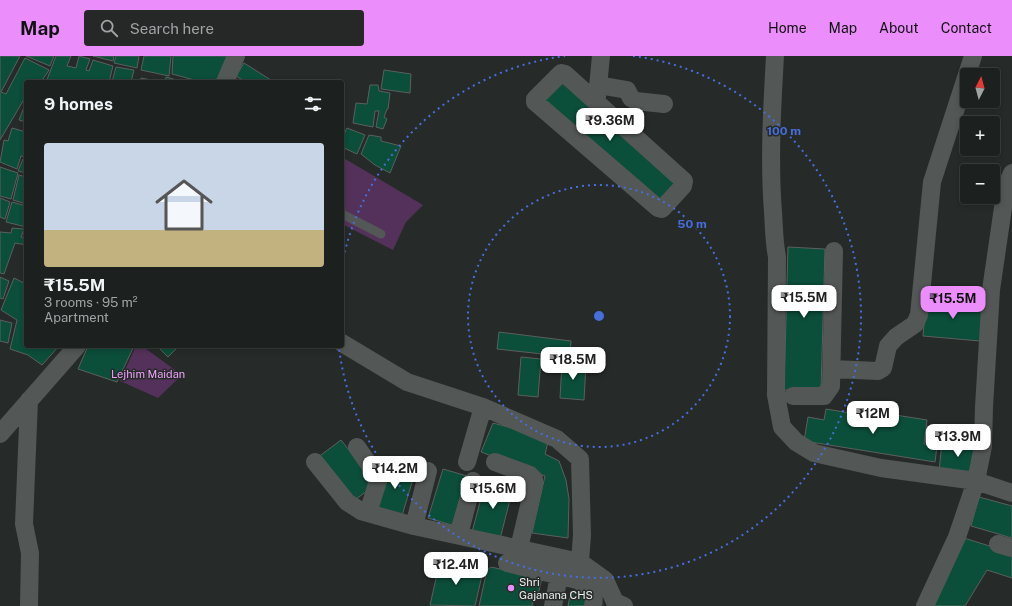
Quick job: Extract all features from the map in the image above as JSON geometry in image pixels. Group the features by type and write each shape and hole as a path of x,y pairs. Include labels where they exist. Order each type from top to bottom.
{"street":[{"path":"226,80 236,56"},
{"path":"600,56 597,94 684,181 683,186 662,209 658,208 534,101 561,73 597,94 627,90 631,98 636,101 664,104"},
{"path":"775,56 771,117 770,182 774,243 777,257 776,395 782,427 796,442 814,453 881,468 976,481 1012,492"},
{"path":"832,369 878,371 883,368 888,346 896,337 915,324 919,315 932,182 973,56"},
{"path":"925,606 957,537 976,481 983,446 991,290 1006,187 1012,173"},
{"path":"793,396 824,396 831,386 834,251"},
{"path":"344,344 407,382 483,407 557,439 580,459 582,535 577,580"},
{"path":"0,434 75,348"},
{"path":"28,606 30,553 24,524 29,400"},
{"path":"467,462 483,407"},
{"path":"357,447 377,476 378,481 368,513"},
{"path":"315,462 347,502 368,513 414,526 580,562 596,592"},
{"path":"495,462 530,475 534,479 534,485 519,548"},
{"path":"414,526 428,471"},
{"path":"459,535 473,482"},
{"path":"507,563 577,580 617,604"},
{"path":"553,606 559,576"}],"lane":[{"path":"344,215 381,234"}],"green space":[{"path":"344,158 423,205 406,222 393,250 344,225"},
{"name":"Lejhim Maidan","path":"135,348 145,348 182,375 158,398 120,381"}],"building":[{"path":"0,56 20,56 1,92 6,94 25,58 49,70 42,80 24,80 24,99 0,140"},
{"path":"26,56 54,56 50,66"},
{"path":"56,56 71,56 67,66 76,68 79,56 90,59 86,70 89,71 93,60 113,66 110,80 47,80"},
{"path":"93,56 114,56 113,61"},
{"path":"116,56 139,56 137,68 114,63"},
{"path":"144,56 171,56 169,76 141,70"},
{"path":"173,56 229,56 218,80 194,80 172,74"},
{"path":"244,63 271,80 243,80 236,76"},
{"path":"116,67 134,70 132,80 113,80"},
{"path":"384,70 411,74 410,93 381,89"},
{"path":"562,76 682,182 659,207 539,101"},
{"path":"166,77 177,80 165,80"},
{"path":"141,78 151,80 140,80"},
{"path":"370,85 378,85 379,91 390,93 388,109 384,117 387,119 383,129 376,127 379,111 375,111 373,127 353,123 356,103 367,104"},
{"path":"24,107 24,121 19,120"},
{"path":"12,128 24,131 24,157 21,156 17,169 0,162 4,140 8,141"},
{"path":"347,128 365,135 357,154 344,148 344,134"},
{"path":"369,135 381,137 381,141 401,146 390,173 375,165 361,154"},
{"path":"23,159 24,159 24,172 18,171"},
{"path":"0,167 18,173 11,199 0,196"},
{"path":"19,175 24,176 24,203 13,200"},
{"path":"0,198 10,202 5,219 0,217"},
{"path":"12,202 24,205 24,226 6,222"},
{"path":"12,228 24,229 21,237 24,238 24,245 15,243 4,274 0,273 0,232 11,233"},
{"path":"788,247 825,249 821,391 784,390"},
{"path":"0,277 9,281 3,299 0,298"},
{"path":"14,278 24,283 24,348 57,348 42,365 28,355 10,349 17,320 1,310"},
{"path":"926,300 983,304 980,341 923,336"},
{"path":"0,320 12,323 8,343 0,341"},
{"path":"499,332 571,341 570,357 497,349"},
{"path":"87,348 133,348 117,382 78,369"},
{"path":"159,348 177,348 168,357"},
{"path":"521,357 541,359 538,397 518,395"},
{"path":"562,363 586,364 584,400 560,398"},
{"path":"826,409 850,413 848,424 868,427 870,411 927,420 924,444 937,446 935,462 804,441 808,417 824,420"},
{"path":"493,423 549,438 545,454 559,461 566,480 569,499 568,538 532,533 545,476 481,452"},
{"path":"341,440 376,484 351,503 317,458"},
{"path":"942,442 977,446 974,475 939,471"},
{"path":"389,461 416,469 401,519 375,511"},
{"path":"443,469 467,476 452,525 428,518"},
{"path":"486,480 513,488 500,539 472,532"},
{"path":"979,497 1012,506 1012,538 971,526"},
{"path":"964,538 1012,553 1012,578 987,570 965,606 933,606"},
{"path":"440,561 483,571 475,606 430,605"},
{"name":"Shri Gajanana CHS","path":"491,567 542,578 537,599 533,598 532,606 479,606 487,570"},
{"name":"Shri Gajanana CHS","path":"571,591 584,593 589,606 568,606"}],"place":[{"name":"Shri Gajanana CHS","path":"511,588"}]}
